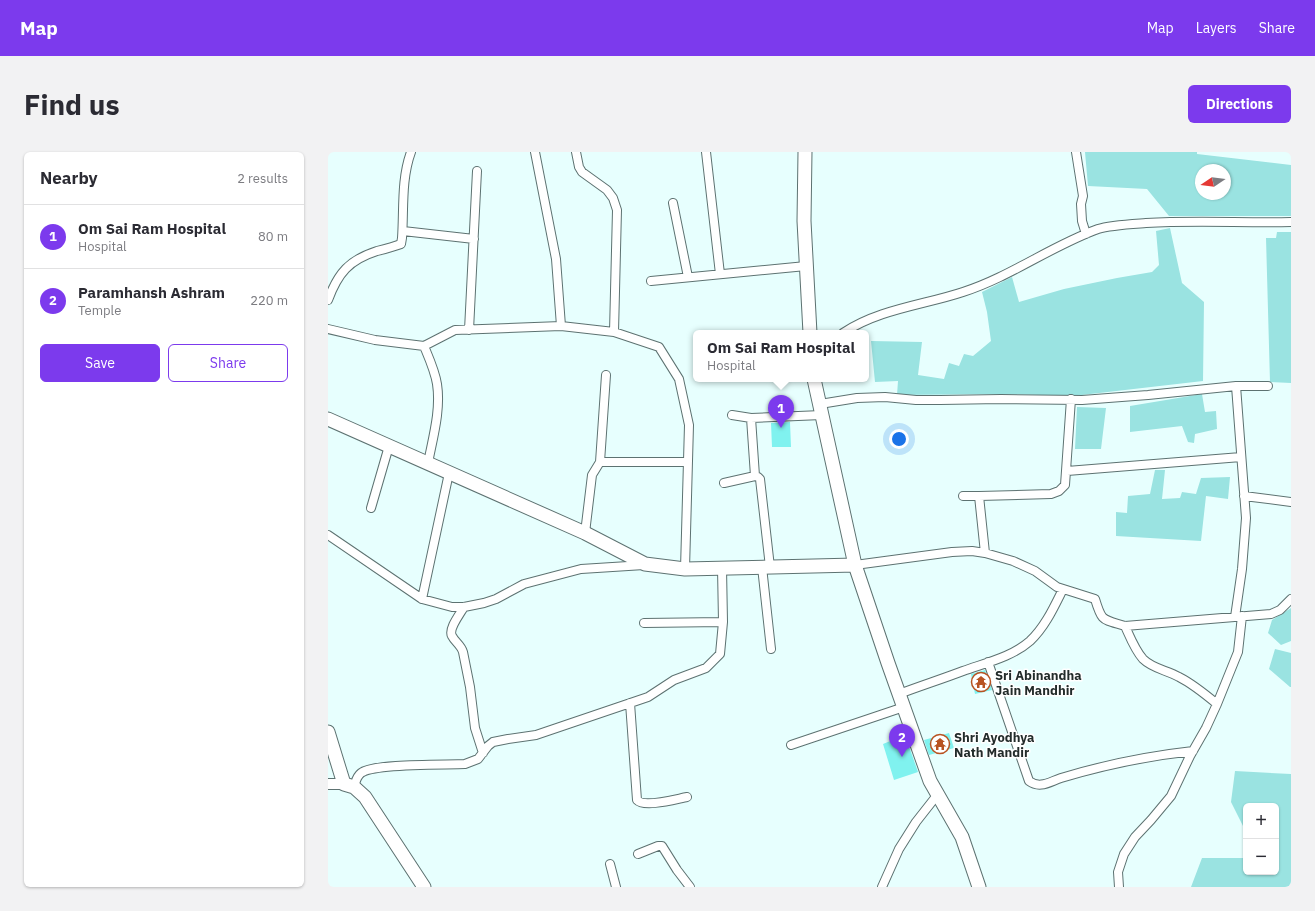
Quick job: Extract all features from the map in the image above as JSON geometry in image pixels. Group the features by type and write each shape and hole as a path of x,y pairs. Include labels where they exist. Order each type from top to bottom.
{"main road":[{"path":"805,152 804,221 810,330"},
{"path":"815,382 855,565 930,781 962,837 979,887"},
{"path":"328,419 585,534 645,564 685,569 855,565"},
{"path":"328,732 349,785 365,797 424,887"}],"street":[{"path":"328,300 337,280 354,261 401,244 403,230 404,179 407,162 411,152"},
{"path":"535,152 556,259 561,326"},
{"path":"576,152 579,167 582,172 607,190 613,198 617,210 614,332"},
{"path":"706,152 720,274"},
{"path":"1076,152 1083,196 1081,204 1082,221 1086,234"},
{"path":"469,330 478,171"},
{"path":"673,203 688,277"},
{"path":"847,330 853,326 883,314 963,292 985,284 1099,228 1173,221 1291,222"},
{"path":"403,230 474,239"},
{"path":"651,281 806,266"},
{"path":"328,329 375,340 424,346 455,330 561,326 614,332 660,347 679,379 689,425 685,569"},
{"path":"424,346 434,372 438,400 438,415 428,463"},
{"path":"585,534 592,475 600,462 606,375"},
{"path":"1119,887 1118,872 1124,854 1135,837 1171,796 1217,704 1238,652 1238,617 1246,518 1236,386"},
{"path":"732,415 751,418 821,410 857,398 885,397 916,400 1000,398 1071,399 1148,395 1236,386 1268,386"},
{"path":"963,496 1051,494 1058,491 1064,485 1067,471 1071,399"},
{"path":"751,418 755,476 758,477 761,484 770,649"},
{"path":"371,508 389,446"},
{"path":"1067,471 1241,457"},
{"path":"600,462 688,462"},
{"path":"422,599 449,473"},
{"path":"724,482 755,476"},
{"path":"979,496 985,553"},
{"path":"1244,496 1291,502"},
{"path":"328,535 422,599 446,606 464,608 496,599 524,584 581,569 645,564"},
{"path":"855,565 952,552 972,551 985,553 1014,561 1035,571 1057,587 1095,599 1101,616 1107,621 1125,626 1271,614 1280,610 1291,599"},
{"path":"328,784 335,783 349,785 361,773 369,769 465,764 478,759 493,742 508,738 536,735 648,697 674,680 706,668 720,654 723,622 722,568"},
{"path":"899,694 1017,650 1041,629 1063,589"},
{"path":"464,608 452,627 451,636 462,648 470,687 475,728 483,753"},
{"path":"644,623 723,622"},
{"path":"1125,626 1136,649 1143,659 1151,666 1177,676 1190,683 1217,704"},
{"path":"988,662 1030,781 1034,784 1040,785 1118,763 1158,755 1193,751"},
{"path":"630,703 637,800 641,803 650,803 687,797"},
{"path":"790,745 904,707"},
{"path":"882,887 899,849 916,822 938,794"},
{"path":"638,854 658,846 662,846 690,887"},
{"path":"610,864 616,887"}],"shaded area":[{"path":"1085,152 1197,152 1197,154 1291,165 1291,216 1169,216 1147,189 1088,186"},
{"path":"1170,228 1182,283 1204,302 1203,381 1073,396 1003,394 897,395 898,381 875,382 871,341 922,342 918,375 944,379 949,363 959,366 964,354 973,356 991,341 987,312 982,292 1012,277 1019,302 1064,289 1152,272 1159,265 1156,231"},
{"path":"1277,232 1291,232 1291,383 1270,382 1266,238 1276,238"},
{"path":"1202,394 1205,412 1216,411 1217,429 1195,434 1194,443 1188,442 1182,426 1130,432 1130,406"},
{"path":"1077,407 1106,408 1101,449 1075,449"},
{"path":"1155,470 1165,470 1162,499 1180,498 1182,492 1196,494 1201,478 1230,477 1228,499 1206,496 1201,541 1116,536 1116,512 1127,513 1128,496 1150,494"},
{"path":"1291,608 1291,641 1281,645 1268,633 1272,620"},
{"path":"1275,649 1291,653 1291,687 1269,669"},
{"path":"1235,771 1291,774 1291,887 1191,887 1202,858 1243,858 1243,875 1279,875 1279,803 1243,803 1243,826 1231,802"}],"building":[{"path":"790,422 791,447 772,447 771,423"},
{"name":"Sri Abinandha Jain Mandhir","path":"985,670 992,690 975,694 971,674"},
{"name":"Shri Ayodhya Nath Mandir","path":"949,733 954,748 929,755 924,740"},
{"path":"905,735 918,772 894,780 883,744"}],"place":[{"name":"Om Sai Ram Hospital","path":"781,428"},
{"name":"Sri Abinandha Jain Mandhir","path":"981,682"},
{"name":"Shri Ayodhya Nath Mandir","path":"940,744"},
{"name":"Paramhansh Ashram","path":"902,757"}]}
